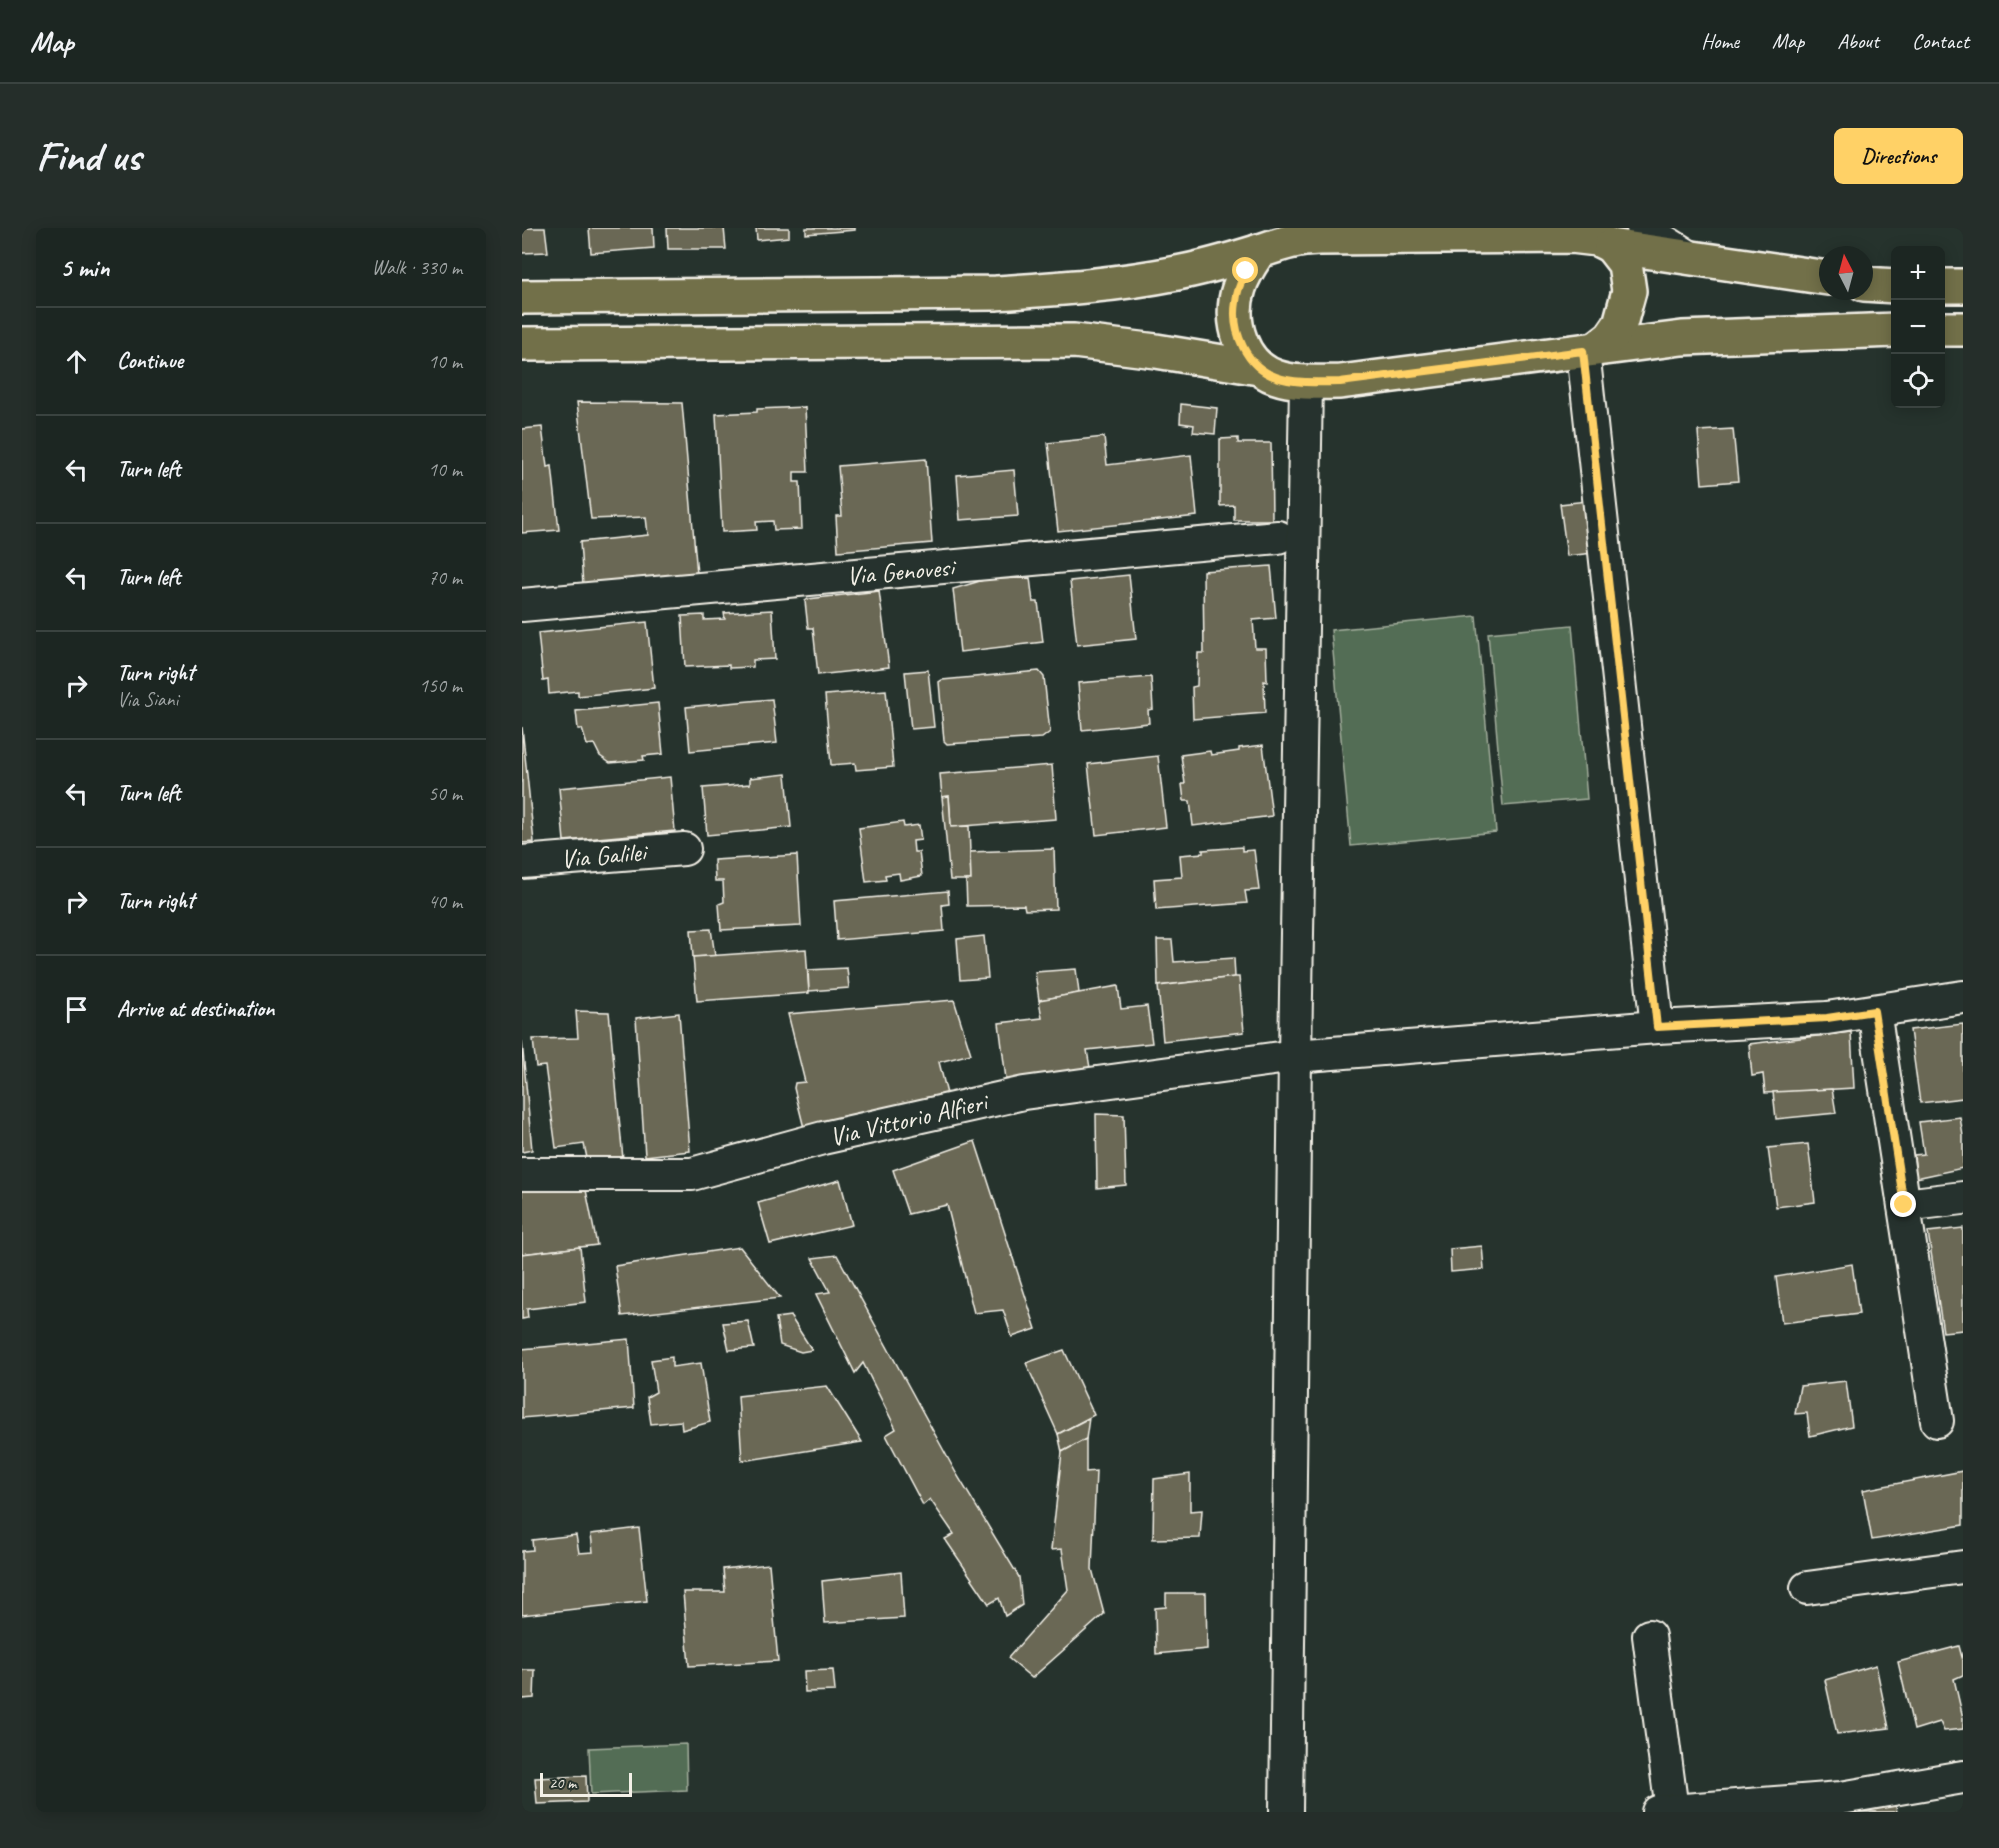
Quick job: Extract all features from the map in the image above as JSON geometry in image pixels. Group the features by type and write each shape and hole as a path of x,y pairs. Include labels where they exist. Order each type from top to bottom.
{"main road":[{"path":"522,297 996,293 1074,288 1179,273 1259,251 1297,233 1526,232 1597,239 1611,246 1819,277"},
{"path":"1590,349 1611,337 1620,324 1629,291 1625,264 1611,246"},
{"path":"1259,251 1239,287 1235,304 1237,325 1244,352 1259,368 1275,377 1306,383 1340,382 1682,338 1891,330"},
{"path":"1873,285 1891,286"},
{"path":"1945,286 1963,286"},
{"path":"1945,329 1963,329"},
{"path":"522,344 1074,341 1156,351 1259,368"}],"street":[{"path":"1642,228 1692,258"},
{"path":"1590,349 1657,1027"},
{"path":"1286,1812 1306,383"},
{"name":"Via Genovesi","path":"522,605 1278,537"},
{"name":"Via Galilei","path":"522,862 684,849"},
{"name":"Via Vittorio Alfieri","path":"522,1174 692,1174 823,1138 1023,1093 1295,1056 1657,1027 1827,1018 1963,997"},
{"path":"1874,1011 1937,1421"},
{"path":"1904,1205 1963,1198"},
{"path":"1808,1588 1963,1568"},
{"path":"1649,1635 1665,1811 1841,1798 1963,1777"}],"green space":[{"path":"1476,616 1496,832 1351,846 1331,630"},
{"path":"1572,625 1587,799 1503,806 1488,633"},
{"path":"686,1744 687,1790 591,1794 589,1748"}],"building":[{"path":"522,228 545,228 548,252 522,253"},
{"path":"589,228 653,228 654,248 591,253"},
{"path":"667,228 724,228 726,249 668,249"},
{"path":"756,228 789,228 789,237 757,240"},
{"path":"806,228 855,228 855,230 806,234"},
{"path":"577,402 682,403 697,574 583,585 580,542 648,535 646,517 591,519"},
{"path":"1181,404 1217,408 1215,434 1193,432 1194,425 1180,423"},
{"path":"805,407 808,472 794,472 794,482 800,482 802,529 774,530 773,521 756,522 757,530 722,532 716,414"},
{"path":"542,427 547,467 552,466 559,530 522,533 522,429"},
{"path":"1733,429 1738,481 1702,484 1698,431"},
{"path":"1104,437 1107,465 1191,455 1197,516 1058,531 1048,443"},
{"path":"1238,438 1238,443 1271,443 1272,520 1234,520 1234,505 1220,506 1220,439"},
{"path":"926,459 932,543 838,551 836,516 842,516 838,466"},
{"path":"1014,470 1018,516 960,520 957,475"},
{"path":"1587,501 1593,553 1567,556 1560,504"},
{"path":"1271,566 1276,618 1253,620 1255,648 1266,648 1265,713 1193,719 1192,687 1197,686 1198,653 1204,653 1203,571"},
{"path":"1129,575 1136,639 1077,645 1070,581"},
{"path":"1030,578 1033,602 1038,602 1043,642 960,652 953,589 987,579"},
{"path":"879,591 889,667 818,675 813,628 808,628 805,601"},
{"path":"772,610 775,659 753,660 753,667 729,668 729,665 685,667 682,616 704,615 704,620 725,619 724,613"},
{"path":"647,622 654,688 578,696 578,691 549,694 548,680 543,681 538,633"},
{"path":"928,670 934,727 911,729 905,672"},
{"path":"1039,671 1044,677 1050,732 1042,738 947,744 944,741 939,682"},
{"path":"1151,677 1153,709 1148,710 1149,723 1082,730 1078,683"},
{"path":"886,690 893,767 856,770 855,763 831,765 825,695"},
{"path":"772,699 777,743 690,751 686,707"},
{"path":"658,703 663,754 643,756 644,760 610,763 600,756 594,744 587,745 582,729 578,729 576,711"},
{"path":"522,727 534,842 522,843"},
{"path":"1263,745 1272,816 1193,826 1190,801 1184,801 1182,784 1185,784 1181,755 1210,751 1211,755"},
{"path":"1158,756 1166,827 1096,835 1088,764"},
{"path":"1052,765 1056,819 951,827 949,796 942,797 940,774"},
{"path":"786,774 791,827 707,835 703,788 750,784 750,778"},
{"path":"670,777 675,831 564,841 559,788"},
{"path":"949,796 951,827 969,826 971,880 950,880 942,797"},
{"path":"903,822 904,827 919,825 921,840 913,841 914,852 919,852 922,876 900,880 899,873 885,875 886,880 866,882 859,828"},
{"path":"1242,847 1242,851 1254,850 1259,890 1245,891 1247,903 1156,910 1154,879 1182,877 1180,855 1203,853 1203,850"},
{"path":"1054,849 1056,909 1025,910 1024,905 967,906 966,880 971,880 970,852"},
{"path":"797,855 801,926 721,930 719,904 724,902 723,881 715,881 714,860"},
{"path":"948,891 949,904 942,905 944,931 837,940 834,901"},
{"path":"711,929 715,956 693,957 691,930"},
{"path":"984,936 988,978 960,980 957,939"},
{"path":"1157,940 1172,940 1174,962 1234,958 1235,977 1158,986"},
{"path":"806,949 809,993 697,1001 693,957"},
{"path":"847,968 849,988 809,991 808,970"},
{"path":"1076,969 1079,993 1039,1000 1035,972"},
{"path":"1239,977 1244,1032 1163,1041 1158,986"},
{"path":"1118,986 1121,1009 1147,1006 1152,1043 1087,1050 1090,1068 1007,1087 999,1023 1042,1018 1039,1000"},
{"path":"954,1000 971,1054 939,1062 948,1098 804,1128 794,1088 795,1083 805,1082 788,1014"},
{"path":"576,1011 609,1012 623,1159 587,1158 584,1144 556,1148 545,1066 536,1067 533,1039 578,1038"},
{"path":"679,1013 690,1151 645,1156 636,1018"},
{"path":"1963,1024 1963,1098 1920,1103 1910,1030"},
{"path":"1851,1032 1854,1088 1765,1093 1763,1074 1752,1076 1749,1044"},
{"path":"522,1041 532,1150 522,1152"},
{"path":"1832,1089 1836,1113 1776,1119 1773,1092"},
{"path":"1096,1114 1124,1115 1126,1185 1097,1188"},
{"path":"1960,1117 1963,1136 1963,1168 1916,1178 1914,1155 1924,1154 1919,1122"},
{"path":"975,1141 1036,1329 1012,1337 1003,1310 974,1313 947,1205 908,1214 893,1170"},
{"path":"1808,1144 1815,1202 1776,1207 1768,1148"},
{"path":"840,1180 852,1225 770,1244 758,1203"},
{"path":"522,1184 586,1190 597,1245 522,1254"},
{"path":"1963,1228 1963,1330 1943,1332 1928,1232"},
{"path":"1482,1246 1484,1269 1451,1272 1450,1249"},
{"path":"580,1247 586,1302 527,1309 528,1318 522,1319 522,1254"},
{"path":"740,1247 780,1298 622,1316 615,1266"},
{"path":"837,1255 956,1473 1019,1577 1022,1605 1005,1616 999,1598 989,1604 945,1539 954,1534 930,1499 923,1505 886,1435 896,1429 863,1363 855,1373 816,1294 830,1292 812,1258"},
{"path":"1852,1264 1859,1314 1782,1323 1776,1277"},
{"path":"790,1316 812,1350 801,1352 780,1345 776,1318"},
{"path":"748,1321 754,1348 729,1350 723,1323"},
{"path":"629,1339 634,1408 522,1418 522,1349"},
{"path":"1064,1350 1094,1415 1058,1434 1026,1363"},
{"path":"672,1357 672,1367 701,1363 710,1422 682,1430 681,1421 651,1424 647,1397 656,1392 651,1360"},
{"path":"1846,1381 1852,1426 1810,1436 1807,1413 1795,1414 1800,1386"},
{"path":"827,1386 862,1442 742,1461 738,1396"},
{"path":"1089,1418 1086,1439 1062,1452 1058,1434"},
{"path":"1086,1439 1086,1472 1096,1471 1092,1569 1104,1614 1032,1678 1008,1658 1068,1590 1062,1549 1051,1550 1062,1452"},
{"path":"1963,1471 1963,1525 1872,1540 1863,1490"},
{"path":"1190,1474 1190,1511 1202,1510 1200,1538 1153,1539 1154,1479"},
{"path":"639,1528 647,1601 522,1615 522,1551 533,1550 532,1540 576,1535 579,1553 593,1552 591,1534"},
{"path":"769,1564 778,1661 689,1666 683,1592 725,1592 723,1569"},
{"path":"901,1572 904,1618 825,1623 822,1581"},
{"path":"1166,1593 1206,1593 1207,1649 1156,1654 1155,1608 1166,1607"},
{"path":"1959,1646 1963,1661 1963,1675 1954,1679 1963,1718 1963,1729 1944,1731 1940,1722 1914,1730 1898,1662"},
{"path":"1876,1665 1889,1728 1837,1734 1825,1680"},
{"path":"522,1670 535,1670 534,1698 522,1699"},
{"path":"833,1670 835,1691 805,1692 804,1671"},
{"path":"586,1776 587,1802 537,1804 535,1778"},
{"path":"1895,1802 1897,1812 1853,1812"}],"route":[{"path":"1246,271 1235,304 1237,325 1244,352 1259,368 1275,377 1306,383 1340,382 1583,351 1657,1027 1827,1018 1874,1011 1904,1205"}]}
